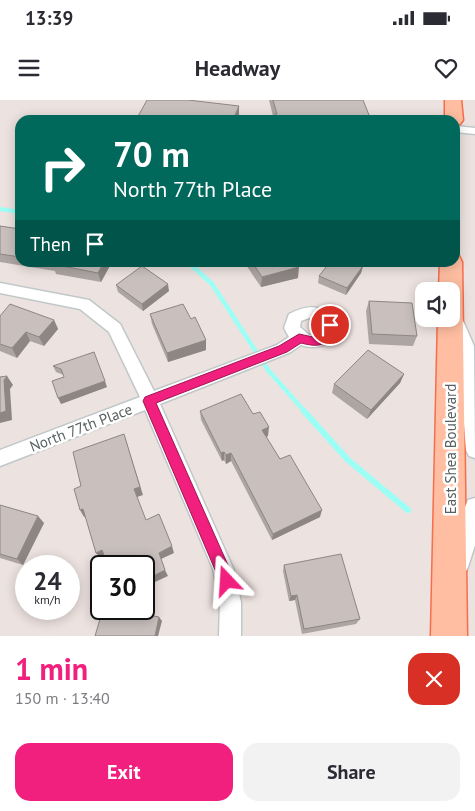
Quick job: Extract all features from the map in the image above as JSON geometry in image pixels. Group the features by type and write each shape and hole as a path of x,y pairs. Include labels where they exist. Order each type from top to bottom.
{"main road":[{"path":"453,100 454,115"},
{"name":"East Shea Boulevard","path":"451,267 451,282"},
{"name":"East Shea Boulevard","path":"449,636 451,601 451,327"}],"street":[{"path":"460,130 475,132"},
{"path":"0,288 84,304 115,328 133,362 223,568 231,594 233,620 230,636"},
{"path":"458,327 466,346 475,450"},
{"name":"North 77th Place","path":"0,458 283,349 299,338"},
{"path":"451,601 475,508"}],"building":[{"path":"147,100 188,100 239,106 235,115 139,115"},
{"path":"273,100 363,100 369,115 275,115 277,114"},
{"path":"0,226 15,228 15,256 0,254"},
{"path":"67,267 101,267 98,273"},
{"path":"141,267 168,284 142,304 116,285"},
{"path":"255,267 299,267 262,277"},
{"path":"326,267 362,267 347,288 319,276"},
{"path":"369,301 412,303 417,336 372,334"},
{"path":"10,304 54,320 39,337 26,332 12,348 0,344 0,316"},
{"path":"183,304 191,319 195,317 206,340 167,353 150,314"},
{"path":"368,350 404,374 371,410 334,384"},
{"path":"94,352 105,381 58,398 52,381 64,377 61,369 53,366"},
{"path":"7,376 4,380 6,411 0,413 0,377"},
{"path":"241,394 253,414 260,412 269,427 262,430 280,459 290,455 322,510 273,534 231,453 226,455 224,452 221,453 200,411"},
{"path":"124,434 140,487 134,489 146,520 159,514 172,546 159,553 165,570 155,575 155,555 104,555 102,550 96,553 83,509 80,510 74,489 81,486 73,452"},
{"path":"0,505 38,516 19,555 15,555 15,558 0,554"},
{"path":"341,554 360,619 304,629 297,595 291,596 284,565"},
{"path":"155,616 159,617 155,636 95,636 100,620 155,620"}],"waterway":[{"path":"0,209 15,211"},
{"path":"193,267 212,284 268,370 305,412"},
{"path":"304,411 348,460 408,510"}],"route":[{"path":"227,581 149,401 283,349 299,338 313,342 324,339 330,332 330,325"}]}
